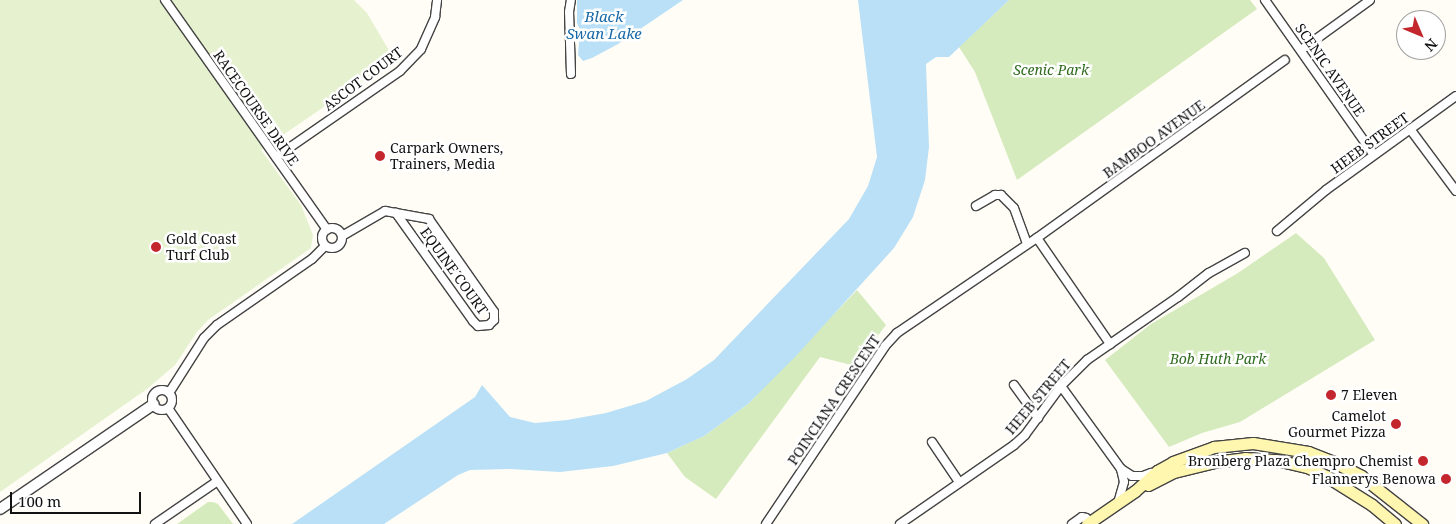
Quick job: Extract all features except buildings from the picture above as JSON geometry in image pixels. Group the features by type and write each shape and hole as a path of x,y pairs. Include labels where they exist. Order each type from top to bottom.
{"main road":[{"path":"1088,523 1135,491 1157,471 1173,462 1214,447 1253,443 1316,455 1362,476 1422,524"},
{"path":"1135,491 1174,472 1214,462 1245,458 1276,460 1306,467 1326,476 1372,505 1395,524"}],"street":[{"name":"RACECOURSE DRIVE","path":"165,0 327,230"},
{"name":"ASCOT COURT","path":"276,157 400,71 421,49 435,16 437,0"},
{"path":"571,0 569,12 571,74"},
{"name":"SCENIC AVENUE","path":"1265,0 1374,155"},
{"path":"1301,50 1370,0"},
{"name":"BAMBOO AVENUE","path":"1037,238 1285,60"},
{"name":"HEEB STREET","path":"1276,231 1374,155 1456,96"},
{"path":"1410,129 1456,191"},
{"path":"976,206 995,195 1001,195 1014,208 1027,244"},
{"name":"EQUINE COURT","path":"342,236 385,211 396,213 429,219 494,312 494,320 489,325 478,326 473,321 396,213"},
{"path":"335,229 342,236 341,242 337,247 331,248 326,246 323,236 327,230 335,229"},
{"path":"1037,238 1110,344"},
{"name":"POINCIANA CRESCENT","path":"766,524 885,346 912,321 1037,238"},
{"path":"169,393 204,338 217,325 312,259 326,246"},
{"name":"HEEB STREET","path":"900,524 1014,445 1038,418 1061,386 1087,360 1209,273 1245,253"},
{"path":"1014,385 1038,418"},
{"path":"1061,386 1121,470 1124,482 1118,503"},
{"path":"163,390 169,393 172,400 168,408 161,410 154,404 153,396 157,392 163,390"},
{"path":"0,509 154,404"},
{"path":"168,408 216,482 247,524"},
{"path":"932,442 959,482"},
{"path":"1121,470 1132,476 1144,476 1157,471"},
{"path":"155,524 216,482"},
{"path":"1072,524 1082,517 1086,518 1088,523"}],"green space":[{"name":"Gold Coast Turf Club","path":"0,0 354,0 367,13 394,59 261,150 301,205 313,235 311,248 208,320 197,332 175,365 147,389 0,492"},
{"name":"Scenic Park","path":"1009,0 1250,0 1257,9 1017,180 975,72 959,47"},
{"name":"Bob Huth Park","path":"1296,233 1324,258 1375,340 1240,422 1202,433 1169,447 1105,360 1151,324 1238,273"},
{"path":"857,290 886,325 855,366 820,357 716,499 685,477 667,453 704,436 748,404"},
{"path":"208,502 218,504 233,524 177,524"}],"water":[{"name":"Black Swan Lake","path":"577,0 683,0 618,44 583,61 578,55 580,30 577,23"},
{"path":"858,0 1009,0 949,57 936,57 926,64 929,147 925,180 913,217 894,248 796,356 748,404 704,436 667,453 613,466 560,472 510,469 470,470 458,475 384,524 292,524 475,397 482,385 510,417 535,423 567,420 606,413 646,401 687,379 714,360 849,219 868,186 877,157"}],"place":[{"name":"Carpark Owners, Trainers, Media","path":"380,156"},
{"name":"Gold Coast Turf Club","path":"156,247"},
{"name":"7 Eleven","path":"1331,395"},
{"name":"Camelot Gourmet Pizza","path":"1396,424"},
{"name":"Bronberg Plaza Chempro Chemist","path":"1423,461"},
{"name":"Flannerys Benowa","path":"1446,479"}]}
